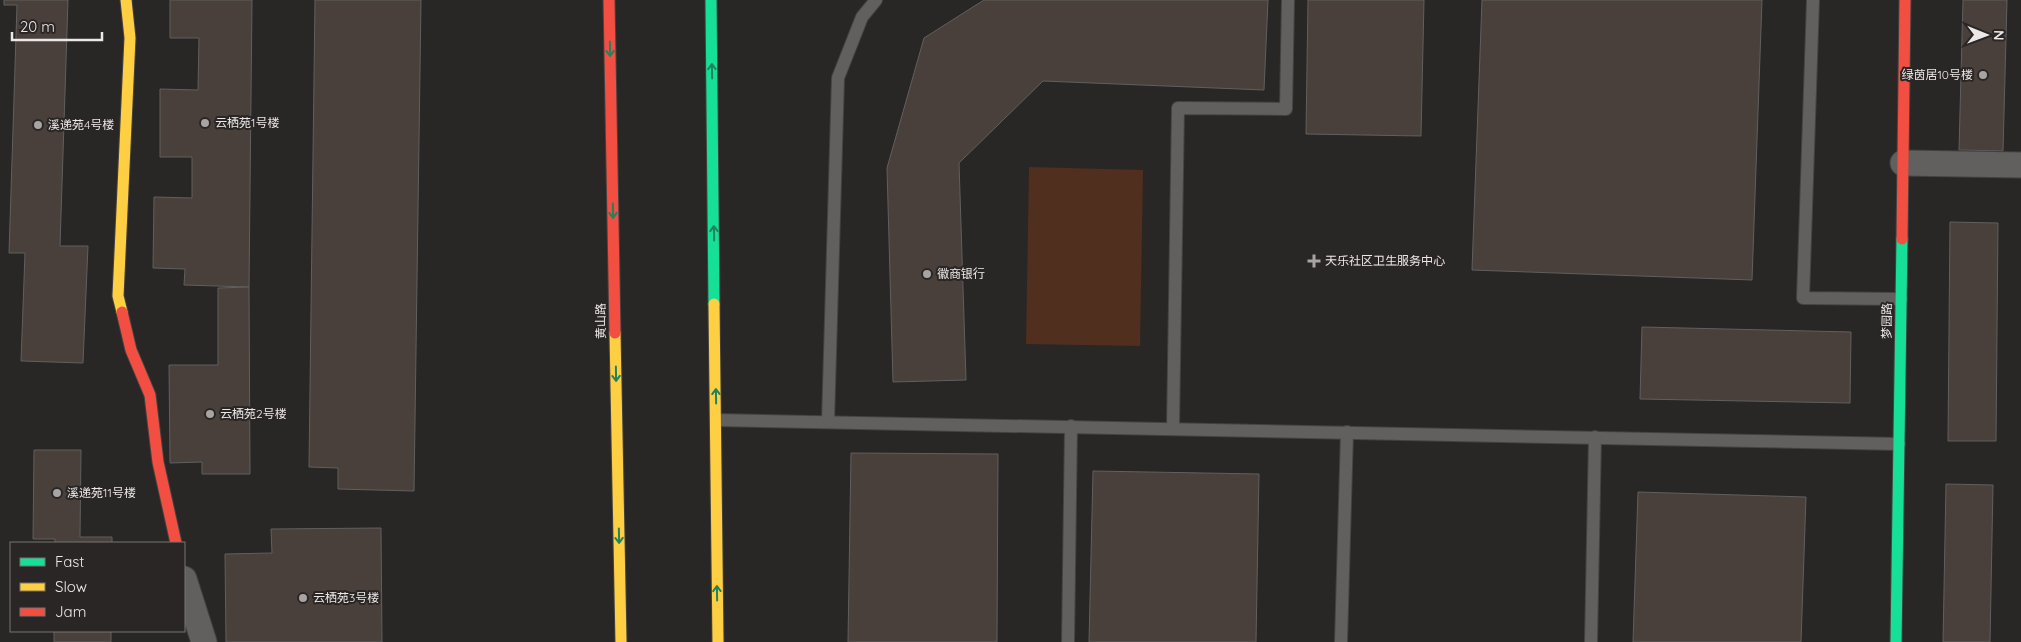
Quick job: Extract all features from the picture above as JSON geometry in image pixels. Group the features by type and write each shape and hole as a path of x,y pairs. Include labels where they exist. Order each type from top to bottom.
{"main road":[{"path":"126,0 130,38 118,296 131,350 150,395 158,462 176,542"},
{"name":"黄山路","path":"609,0 621,642"},
{"path":"711,0 718,642"},
{"name":"梦园路","path":"1896,642 1905,0"}],"street":[{"path":"1902,163 2021,165"},
{"path":"185,582 204,642"}],"lane":[{"path":"828,422 838,78 862,17 876,0"},
{"path":"1173,428 1178,108 1286,109 1288,0"},
{"path":"1813,0 1803,298 1901,299"},
{"path":"716,420 1899,444"},
{"path":"1068,642 1071,426"},
{"path":"1341,642 1348,432"},
{"path":"1591,642 1596,437"}],"shaded area":[{"path":"1029,167 1143,170 1140,346 1026,344"}],"building":[{"name":"溪递苑4号楼","path":"4,0 68,0 60,246 88,246 83,363 21,361 25,253 9,253 17,5 4,5"},
{"name":"云栖苑1号楼","path":"170,0 252,0 249,287 184,285 185,269 153,268 154,197 192,198 192,157 160,157 160,89 198,90 199,38 170,38"},
{"path":"315,0 421,0 414,491 338,489 338,468 309,467"},
{"name":"徽商银行","path":"984,0 1268,0 1264,90 1043,81 959,163 966,380 893,382 887,168 924,38"},
{"path":"1308,0 1424,0 1421,136 1306,134"},
{"path":"1482,0 1762,0 1752,280 1472,270"},
{"name":"绿茵居10号楼","path":"1963,0 2007,0 2003,151 1959,150"},
{"path":"1950,222 1998,223 1996,441 1948,441"},
{"name":"云栖苑2号楼","path":"249,287 250,474 202,474 202,462 170,463 169,365 218,365 218,288"},
{"path":"1642,327 1851,332 1850,403 1640,399"},
{"name":"溪递苑11号楼","path":"34,450 81,450 80,537 112,537 112,542 55,542 55,539 33,539"},
{"path":"851,453 998,454 997,642 848,642"},
{"path":"1093,471 1259,474 1256,642 1089,642"},
{"path":"1946,484 1993,485 1990,642 1943,642"},
{"path":"1638,492 1806,497 1801,642 1633,642"},
{"name":"云栖苑3号楼","path":"381,528 382,642 226,642 225,554 272,553 271,529"},
{"path":"54,632 111,632 111,642 54,642"}],"traffic: fast":[{"path":"711,0 714,304"},
{"path":"1896,642 1902,239"}],"traffic: slow":[{"path":"122,312 118,296 130,38 126,0"},
{"path":"714,304 718,642"},
{"path":"615,333 621,642"}],"traffic: jam":[{"path":"609,0 615,333"},
{"path":"1902,239 1905,0"},
{"path":"122,312 131,350 150,395 158,462 176,542"}],"place":[{"name":"绿茵居10号楼","path":"1983,75"},
{"name":"云栖苑1号楼","path":"205,123"},
{"name":"溪递苑4号楼","path":"38,125"},
{"name":"天乐社区卫生服务中心","path":"1314,261"},
{"name":"徽商银行","path":"927,274"},
{"name":"云栖苑2号楼","path":"210,414"},
{"name":"溪递苑11号楼","path":"57,493"},
{"name":"云栖苑3号楼","path":"303,598"}]}
